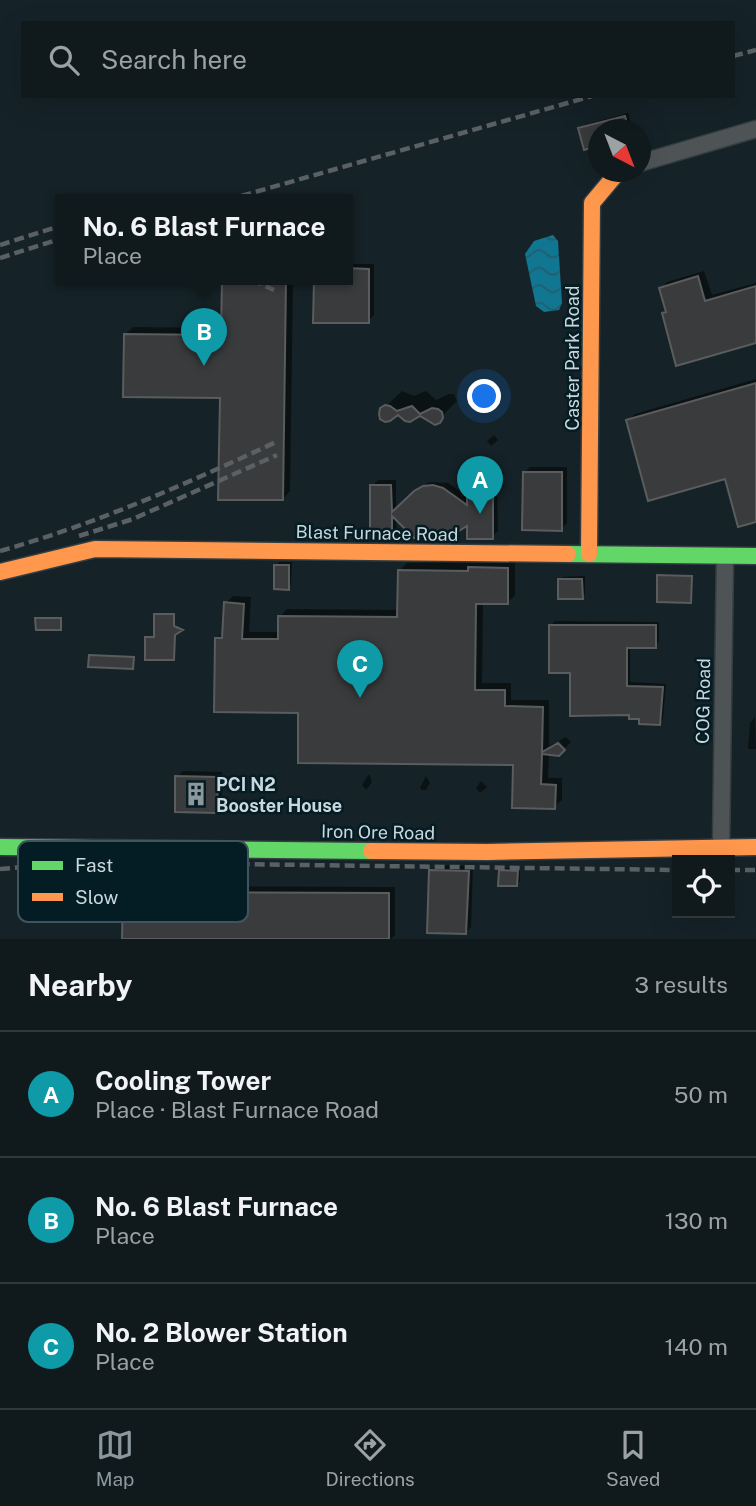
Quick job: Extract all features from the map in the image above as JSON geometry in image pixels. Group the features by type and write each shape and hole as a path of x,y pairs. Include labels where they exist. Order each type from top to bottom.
{"street":[{"path":"651,160 756,130"},
{"name":"Caster Park Road","path":"589,554 592,203 610,182"},
{"name":"Blast Furnace Road","path":"0,572 95,549 756,556"},
{"name":"COG Road","path":"721,847 725,556"},
{"name":"Iron Ore Road","path":"0,847 18,847"},
{"name":"Iron Ore Road","path":"248,850 487,852 756,847"}],"water":[{"path":"553,235 558,241 562,303 559,310 544,312 536,306 525,254 534,241"}],"building":[{"path":"588,125 588,149 584,150 578,128"},
{"path":"353,268 369,269 369,323 313,323 314,285 353,285"},
{"path":"698,276 705,301 756,286 756,343 676,366 662,313 666,312 659,288"},
{"path":"222,285 286,285 283,500 218,500 220,398 123,397 124,334 221,335"},
{"path":"756,383 756,522 738,527 725,479 648,501 626,420"},
{"path":"385,405 397,411 412,406 420,414 432,408 438,409 443,418 435,425 420,416 410,422 398,415 385,422 380,419 379,414 380,408"},
{"path":"523,472 562,472 562,531 522,530"},
{"path":"370,485 391,485 392,512 423,486 443,488 467,505 467,490 493,490 493,539 467,539 467,526 446,539 414,538 392,516 392,538 370,538"},
{"path":"274,565 289,565 289,590 274,589"},
{"path":"468,567 508,568 508,604 476,604 475,690 505,690 505,706 543,707 542,752 558,743 565,750 559,756 542,754 541,784 556,785 555,809 512,808 513,765 298,763 298,713 214,712 215,638 222,638 224,602 244,604 242,639 278,639 278,616 397,617 398,570 468,571"},
{"path":"657,575 692,576 691,603 657,602"},
{"path":"558,579 582,579 583,599 558,599"},
{"path":"154,614 174,614 174,626 183,630 175,635 174,660 145,660 145,637 154,637"},
{"path":"35,618 61,618 61,630 36,630"},
{"path":"549,625 656,625 656,648 627,648 627,686 663,687 660,725 639,724 639,719 629,719 629,715 570,716 570,673 549,673"},
{"path":"89,655 134,657 133,669 88,667"},
{"name":"PCI N2 Booster House","path":"175,776 218,777 217,813 175,812"},
{"path":"429,870 469,871 466,934 427,933"},
{"path":"499,870 518,871 517,886 498,886"},
{"path":"248,892 389,893 389,939 122,939 122,922 248,922"}],"railway":[{"path":"735,55 756,50"},
{"path":"248,194 585,98"},
{"path":"0,245 55,228"},
{"path":"0,258 55,241"},
{"path":"263,285 274,290"},
{"path":"0,551 140,502 276,442"},
{"path":"79,536 133,519 277,455"},
{"path":"248,864 672,870"},
{"path":"0,869 18,867"},
{"path":"735,870 756,870"}],"traffic: fast":[{"path":"568,554 756,556"},
{"path":"0,847 18,847"},
{"path":"248,850 371,851"}],"traffic: slow":[{"path":"589,554 592,203 610,182"},
{"path":"0,572 95,549 568,554"},
{"path":"371,851 487,852 756,847"}],"place":[{"name":"No. 6 Blast Furnace","path":"204,366"},
{"name":"Cooling Tower","path":"480,514"},
{"name":"No. 2 Blower Station","path":"360,698"},
{"name":"PCI N2 Booster House","path":"196,794"}]}
